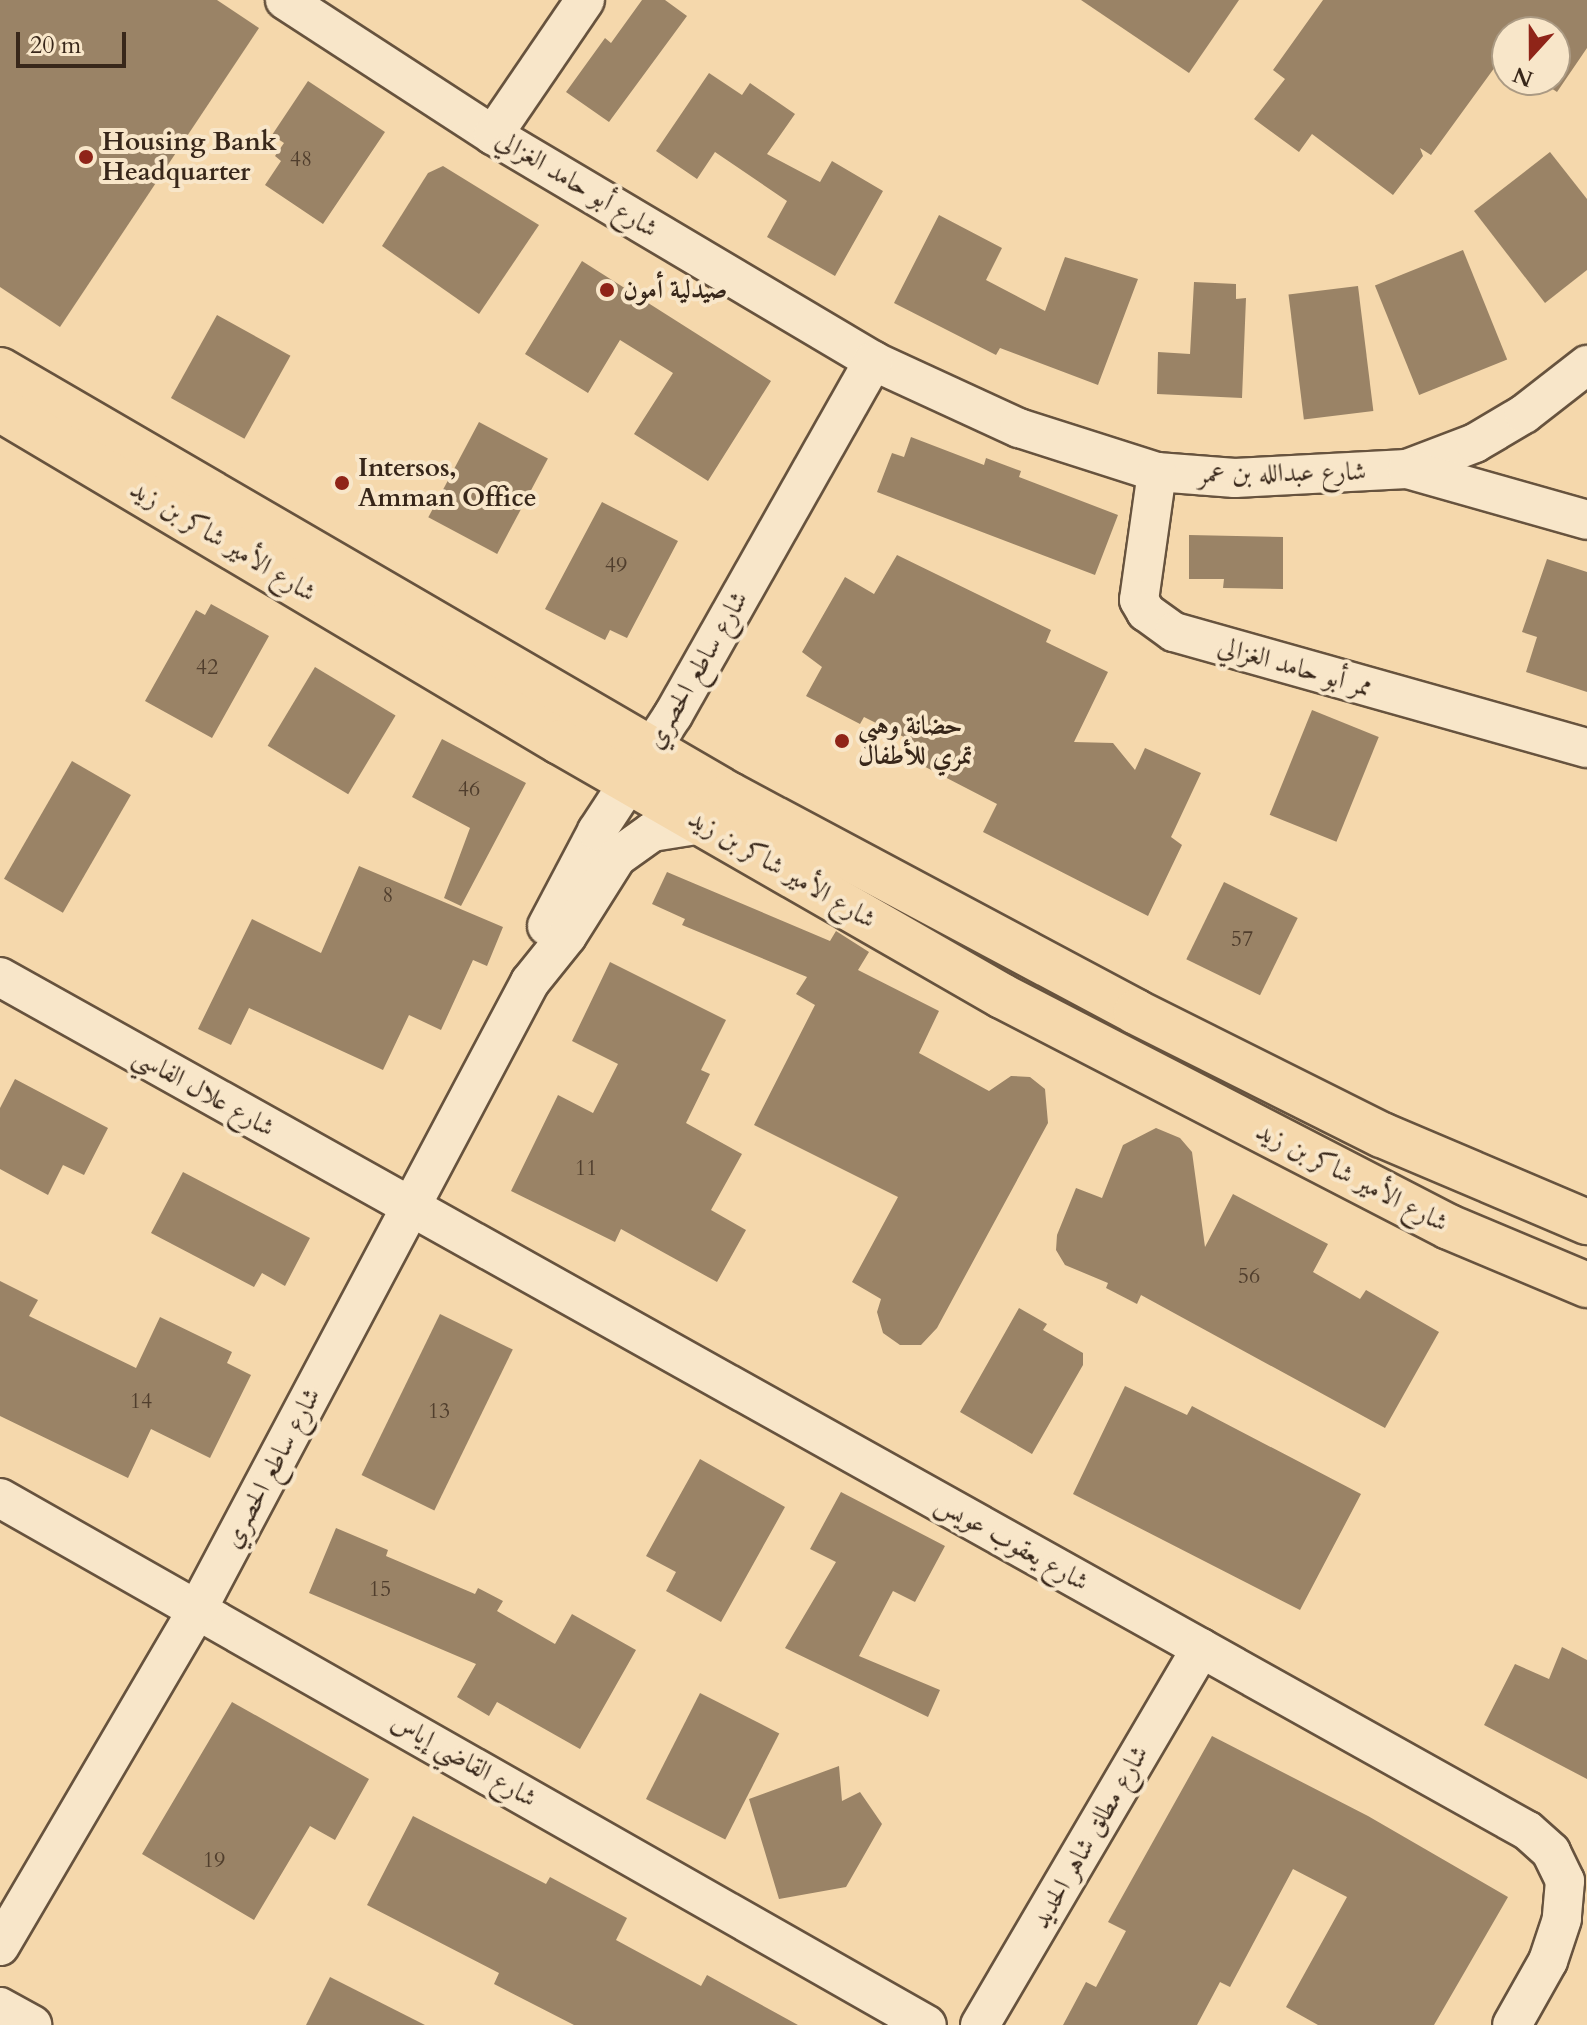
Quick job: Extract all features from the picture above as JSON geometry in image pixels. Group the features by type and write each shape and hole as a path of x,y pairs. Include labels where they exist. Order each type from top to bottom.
{"main road":[{"name":"شارع الأمير شاكر بن زيد","path":"0,370 642,766 702,824 1002,996 1256,1129 1449,1227 1587,1285"},
{"name":"شارع الأمير شاكر بن زيد","path":"0,409 642,766 1382,1135 1587,1222"}],"street":[{"name":"شارع أبو حامد الغزالي","path":"285,0 493,135 873,361"},
{"path":"493,135 585,0"},
{"name":"شارع عبدالله بن عمر","path":"873,361 1019,428 1157,472 1235,478 1407,469 1475,443 1524,414 1587,365"},
{"name":"شارع ساطع الحصري","path":"530,982 547,925 572,875 642,766 873,361"},
{"path":"1407,469 1587,520"},
{"name":"ممر أبو حامد الغزالي","path":"1157,472 1139,600 1146,612 1174,632 1587,748"},
{"name":"شارع ساطع الحصري","path":"0,1946 198,1608 407,1206 530,982 567,936 617,857 652,832 702,824"},
{"name":"شارع علال الفاسي","path":"0,977 407,1206"},
{"name":"شارع يعقوب عويس","path":"407,1206 1528,1831 1551,1852 1565,1881 1562,1919 1548,1961 1512,2025"},
{"name":"شارع القاضي إياس","path":"0,1498 927,2025"},
{"name":"شارع مطلق شاهر الحديد","path":"980,2025 1201,1648"},
{"path":"0,2007 32,2025"}],"building":[{"name":"Housing Bank Headquarter","path":"0,0 217,0 259,28 60,327 0,287"},
{"path":"642,0 665,0 687,16 609,122 566,92 605,38 611,43"},
{"path":"1081,0 1239,0 1189,73"},
{"path":"1323,0 1587,0 1587,48 1571,71 1571,16 1491,16 1491,72 1431,155 1420,148 1423,156 1393,195 1312,134 1299,152 1254,119 1285,79 1273,70"},
{"path":"709,73 742,95 750,83 795,114 767,154 820,182 832,161 883,191 835,276 767,237 787,201 715,152 697,179 656,151"},
{"path":"308,81 385,132 323,224 265,185 281,161 275,156 284,143 272,135"},
{"path":"1550,152 1587,199 1587,270 1545,303 1474,211"},
{"path":"443,166 539,225 479,314 382,246 428,173"},
{"path":"939,215 1002,248 986,280 1045,311 1065,257 1138,279 1098,385 1000,348 996,355 894,303"},
{"path":"1463,250 1507,359 1419,395 1375,286"},
{"path":"582,261 771,381 708,481 634,434 673,373 620,340 588,393 525,354"},
{"path":"1194,282 1236,284 1236,299 1246,298 1242,398 1157,394 1158,352 1190,354"},
{"path":"1358,286 1373,411 1304,420 1289,295"},
{"path":"217,315 290,356 244,439 171,398"},
{"path":"479,422 548,459 497,554 428,517"},
{"path":"911,437 984,465 986,458 1021,471 1019,477 1118,515 1095,575 877,492 892,453 904,457"},
{"path":"602,502 678,541 627,638 610,630 605,640 545,609"},
{"path":"1189,535 1283,537 1283,589 1223,588 1224,579 1189,579"},
{"path":"897,555 1051,630 1046,642 1108,672 1074,742 1113,743 1135,770 1145,748 1201,773 1171,837 1182,845 1148,916 983,832 997,804 910,759 918,744 864,717 860,724 806,696 822,667 802,652 845,577 874,594"},
{"path":"1547,559 1587,572 1587,692 1526,672 1537,637 1522,632"},
{"path":"211,604 269,636 212,738 145,701 196,610 205,615"},
{"path":"315,667 396,715 348,794 268,746"},
{"path":"1312,710 1379,737 1336,842 1270,815"},
{"path":"442,739 526,783 461,906 444,898 470,828 412,797"},
{"path":"72,761 131,795 63,913 4,879"},
{"path":"359,866 503,927 487,966 473,960 441,1030 409,1015 383,1070 249,1008 231,1045 198,1029 252,919 321,953"},
{"path":"667,872 830,941 836,931 869,952 858,970 939,1011 919,1053 989,1091 1011,1076 1030,1077 1045,1089 1048,1123 937,1328 921,1345 900,1345 883,1333 877,1312 881,1299 852,1282 898,1197 754,1125 815,1005 796,994 807,977 682,925 685,919 652,904"},
{"path":"1224,882 1298,918 1260,995 1186,959"},
{"path":"610,962 726,1020 701,1070 710,1074 686,1123 742,1154 711,1210 746,1230 717,1282 621,1229 615,1242 511,1191 558,1095 593,1113 618,1064 572,1041"},
{"path":"15,1079 108,1128 84,1175 63,1165 48,1195 0,1169 0,1108"},
{"path":"1156,1128 1180,1138 1192,1152 1205,1247 1233,1194 1328,1244 1313,1272 1360,1299 1366,1290 1439,1332 1385,1428 1141,1295 1137,1304 1106,1288 1108,1283 1065,1265 1056,1250 1057,1235 1076,1188 1102,1198 1123,1145"},
{"path":"183,1172 310,1238 285,1286 262,1273 254,1287 151,1233"},
{"path":"0,1281 38,1300 29,1316 136,1368 160,1317 232,1352 227,1363 251,1375 210,1458 151,1429 128,1478 0,1416"},
{"path":"1019,1308 1047,1324 1043,1330 1083,1353 1083,1365 1032,1454 960,1412"},
{"path":"440,1314 513,1350 434,1510 362,1475"},
{"path":"1125,1386 1187,1415 1192,1406 1361,1494 1300,1610 1073,1494"},
{"path":"700,1459 785,1507 721,1622 666,1591 676,1572 646,1556"},
{"path":"841,1492 945,1546 915,1602 893,1591 859,1656 940,1690 928,1717 785,1648 836,1562 810,1549"},
{"path":"336,1528 388,1550 386,1556 475,1594 478,1588 503,1601 497,1611 555,1644 572,1614 636,1650 580,1749 497,1702 489,1716 457,1697 476,1664 309,1593"},
{"path":"1562,1647 1587,1660 1587,1779 1484,1725 1515,1664 1549,1679"},
{"path":"700,1693 779,1733 725,1839 646,1799"},
{"path":"232,1702 369,1779 335,1840 310,1826 254,1920 142,1854"},
{"path":"1212,1736 1368,1816 1508,1897 1434,2025 1318,2025 1286,2007 1347,1897 1293,1869 1230,1987 1220,1982 1197,2025 1063,2025 1086,1982 1096,1987 1126,1931 1108,1922"},
{"path":"839,1766 842,1801 860,1792 882,1824 846,1887 779,1899 749,1799"},
{"path":"413,1816 546,1884 550,1877 627,1918 616,1940 701,1986 707,1975 798,2025 574,2025 494,1984 499,1973 367,1905"},
{"path":"330,1977 425,2025 306,2025"}],"place":[{"name":"Housing Bank Headquarter","path":"86,157"},
{"name":"صيدلية أمون","path":"607,290"},
{"name":"Intersos, Amman Office","path":"342,483"},
{"name":"حضانة وهبي تمري للأطفال","path":"842,741"}]}
